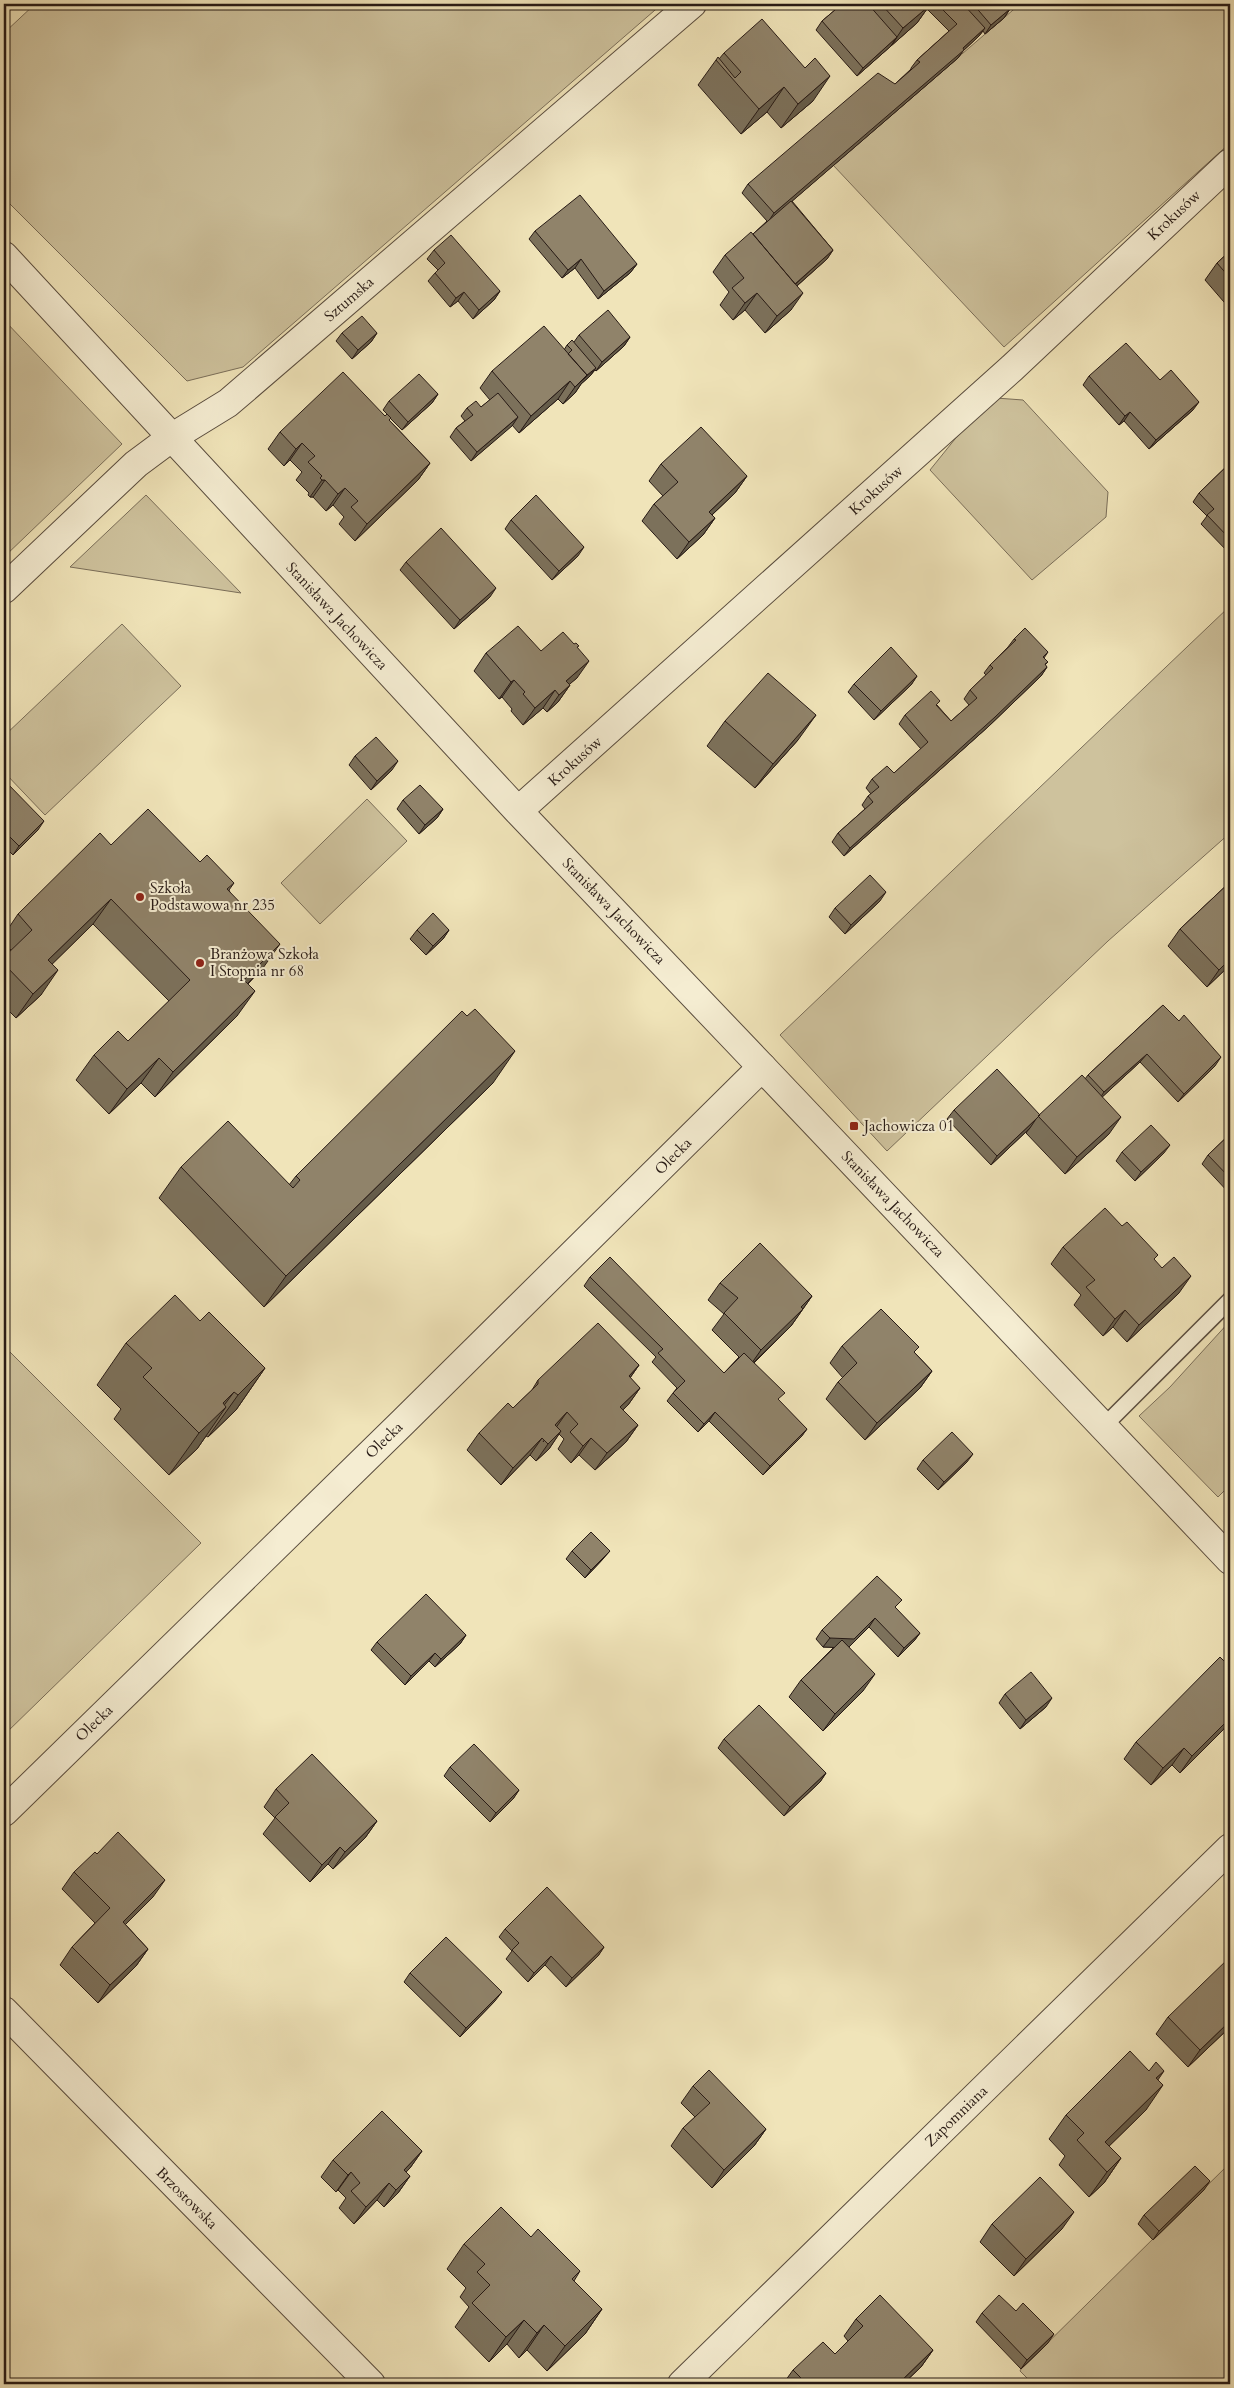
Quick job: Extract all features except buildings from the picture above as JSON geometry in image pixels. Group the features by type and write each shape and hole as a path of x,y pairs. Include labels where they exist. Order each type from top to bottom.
{"street":[{"name":"Sztumska","path":"4,589 136,464 170,438 228,403 692,4"},
{"name":"Krokusów","path":"518,811 1005,374 1230,163"},
{"name":"Stanisława Jachowicza","path":"4,256 170,438 518,811 1230,1560"},
{"name":"Olecka","path":"4,1812 404,1421 762,1067"},
{"name":"Zapomniana","path":"682,2384 1230,1848"},
{"name":"Brzostowska","path":"4,2011 371,2384"}],"lane":[{"path":"1104,1426 1230,1300"}],"shaded area":[{"path":"35,4 662,4 243,367 187,381 4,198 4,33"},
{"path":"1020,4 1230,4 1230,143 1004,347 833,165"},
{"path":"4,320 122,444 4,557"},
{"path":"996,398 1023,400 1108,492 1106,517 1032,580 930,470 955,439"},
{"path":"146,495 241,593 70,567"},
{"path":"1230,606 1230,833 1108,941 887,1151 780,1035"},
{"path":"122,624 181,686 45,815 4,772 4,736"},
{"path":"367,799 407,841 320,924 281,883"},
{"path":"1230,1321 1230,1485 1218,1497 1139,1416 1170,1387"},
{"path":"4,1346 201,1543 4,1735"},
{"path":"1230,2163 1230,2384 1033,2384 1020,2371 1021,2369"}],"place":[{"name":"Szkoła Podstawowa nr 235","path":"140,897"},
{"name":"Branżowa Szkoła I Stopnia nr 68","path":"200,963"},
{"name":"Jachowicza 01","path":"854,1126"}]}
